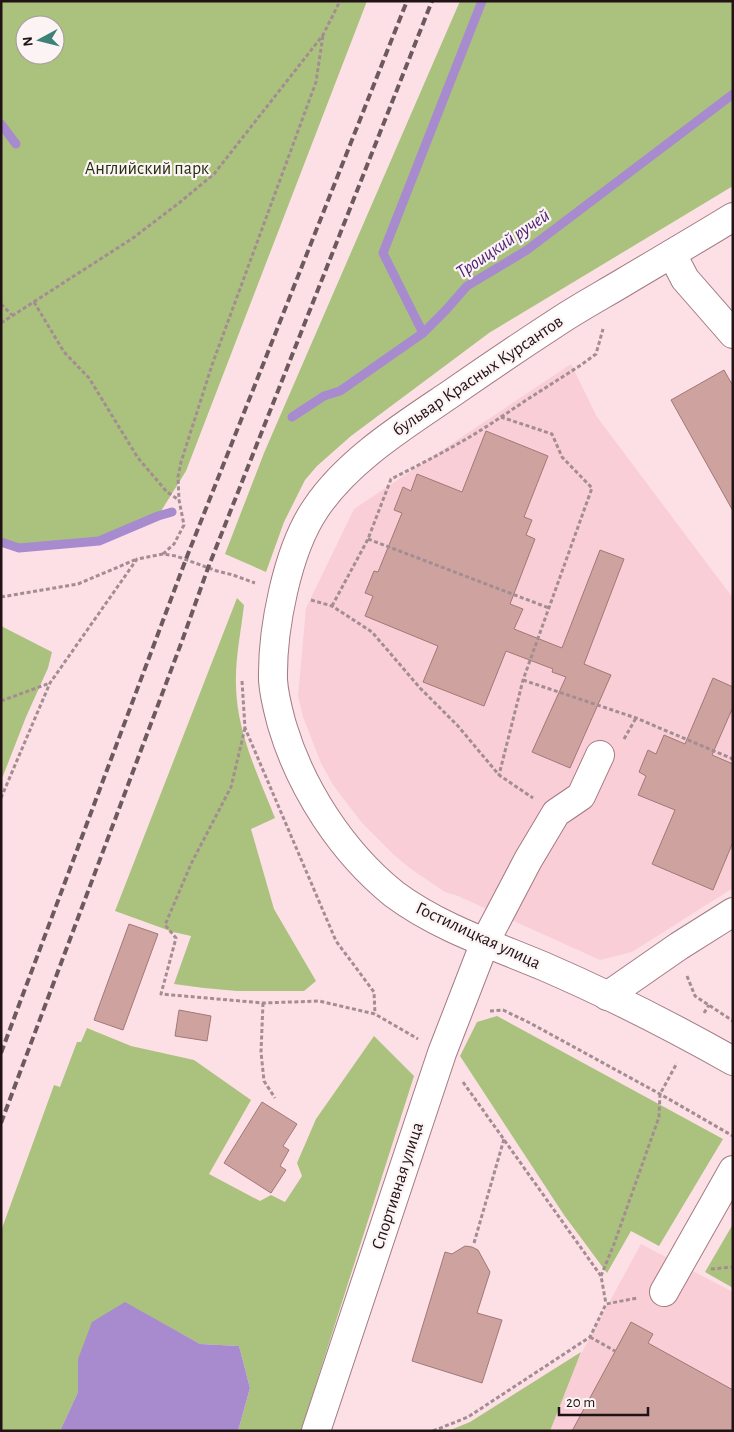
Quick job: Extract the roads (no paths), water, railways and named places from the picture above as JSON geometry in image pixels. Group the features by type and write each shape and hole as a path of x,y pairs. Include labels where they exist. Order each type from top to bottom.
{"main road":[{"name":"бульвар Красных Курсантов","path":"295,595 298,542 316,508 342,478 367,454 397,431 564,317 733,217"},
{"path":"672,254 685,279 733,334"},
{"name":"Гостилицкая улица","path":"295,595 277,622 273,681 275,698 292,756 308,787 332,829 368,872 397,896 429,917 607,996 691,1037 733,1061"},
{"name":"Спортивная улица","path":"316,1431 442,1053 485,942 528,860 556,813 581,796 600,755"},
{"path":"607,996 679,946 733,912"},
{"path":"664,1292 733,1170"}],"waterway":[{"path":"423,333 383,253 482,1"},
{"name":"Троицкий ручей","path":"292,417 324,396 340,391 423,333 467,286 527,250 733,94"},
{"path":"1,124 16,144"},
{"name":"Троицкий ручей","path":"1,542 19,548 99,541 172,512"}],"railway":[{"path":"1,1053 186,559 407,1"},
{"path":"1,1123 208,568 432,1"}],"park label":[{"name":"Английский парк","path":"147,169"}]}
